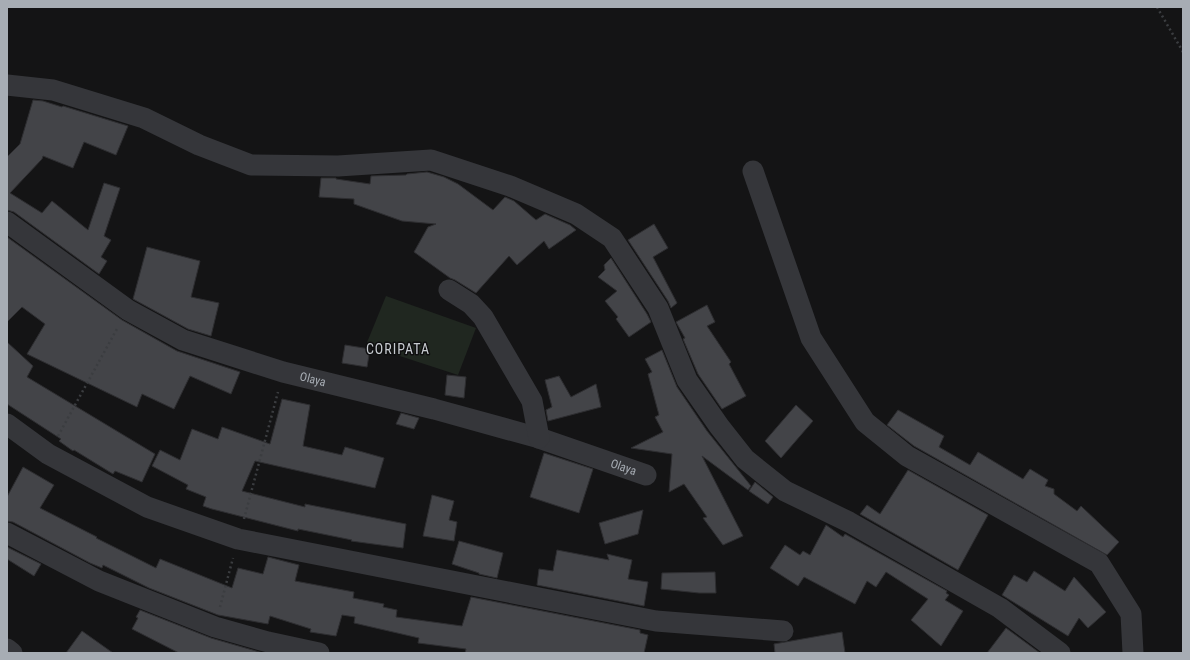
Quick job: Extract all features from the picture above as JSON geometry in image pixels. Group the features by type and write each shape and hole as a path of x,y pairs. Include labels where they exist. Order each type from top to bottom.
{"street":[{"path":"7,85 53,90 144,118 198,145 250,165 338,166 431,160 510,186 576,214 612,238 658,308 687,380 719,426 745,459 785,491 850,522 1000,608 1060,653"},
{"path":"753,171 811,338 865,422 907,456 1099,563 1131,614 1133,653"},
{"name":"Olaya","path":"7,222 128,310 183,340 283,372 434,409 540,438 646,475"},
{"path":"449,290 471,304 483,317 532,401 540,438"},
{"path":"7,424 48,454 147,507 238,539 656,621 783,632"},
{"path":"7,533 99,581 215,627 268,642 319,653"},
{"path":"7,649 12,653"}],"path":[{"path":"1157,7 1183,52"},
{"path":"48,454 128,310"},
{"path":"215,627 283,372"}],"shaded area":[{"path":"386,296 476,328 458,375 366,345"}],"building":[{"path":"33,100 63,106 128,126 116,155 84,142 73,168 43,156 42,159 10,193 42,213 52,201 88,230 104,183 120,188 104,236 111,240 101,257 107,261 99,274 14,212 7,210 7,157 20,144"},
{"path":"427,172 444,177 458,184 493,210 505,197 514,201 536,220 545,214 570,225 576,230 549,249 544,241 517,265 509,256 476,293 450,278 414,252 428,227 436,224 402,221 354,204 354,199 319,197 321,178 336,178 370,184 371,176 406,175"},
{"path":"654,224 668,248 653,257 677,303 671,308 668,301 628,240"},
{"path":"7,237 122,320 177,351 240,372 231,394 190,376 174,409 142,394 137,407 27,354 45,324 22,307 7,322"},
{"path":"147,247 200,261 191,297 219,303 211,336 188,329 133,299"},
{"path":"611,258 651,322 629,337 616,319 618,317 605,301 617,291 598,277 605,270 604,265"},
{"path":"707,305 715,322 707,326 731,362 729,364 746,396 722,409 698,374 683,339 685,338 676,322"},
{"path":"7,342 33,366 27,377 155,454 142,482 115,471 113,474 74,450 73,451 59,441 61,439 7,404"},
{"path":"345,345 370,349 367,367 342,363"},
{"path":"662,350 677,387 707,431 751,486 748,490 702,456 743,536 723,545 703,518 707,517 684,484 669,492 672,454 631,448 663,432 655,417 659,415 648,374 652,372 645,359"},
{"path":"447,375 466,377 464,398 445,395"},
{"path":"559,376 571,397 596,384 601,407 548,421 546,410 552,407 545,380"},
{"path":"282,399 310,405 303,446 342,455 345,447 384,458 375,488 255,461 242,491 305,507 305,504 406,524 403,548 351,541 352,540 298,529 298,531 212,509 203,506 206,497 186,489 188,485 152,466 160,450 180,460 192,429 218,439 222,427 270,444"},
{"path":"796,405 813,421 781,458 765,441"},
{"path":"898,410 944,436 939,447 970,465 978,452 1023,479 1030,469 1048,480 1045,486 1054,489 1054,494 1077,511 1081,506 1119,542 1107,555 914,446 887,425"},
{"path":"401,413 419,418 414,429 396,424"},
{"path":"544,453 593,469 579,513 530,497"},
{"path":"23,467 54,485 40,508 156,568 160,559 232,588 238,568 263,574 268,557 299,565 295,581 354,592 353,598 384,604 383,607 397,610 396,617 462,626 471,597 640,630 640,633 648,635 644,653 465,653 466,649 418,643 419,638 354,623 355,617 342,615 336,636 310,632 311,629 270,616 268,624 218,615 149,588 103,565 102,568 90,563 13,522 7,521 7,497"},
{"path":"908,470 988,515 958,570 860,514 867,505 880,514"},
{"path":"755,482 773,497 768,504 749,491"},
{"path":"432,495 454,501 449,520 457,522 454,541 423,536"},
{"path":"643,510 638,534 605,544 599,523"},
{"path":"826,525 843,537 845,534 947,591 946,593 949,595 945,600 963,611 941,646 911,620 928,599 886,572 876,587 867,581 855,604 804,577 798,586 770,568 785,545 800,555 803,551 810,555"},
{"path":"459,541 503,553 497,578 479,574 452,564"},
{"path":"7,547 41,564 34,576 7,559"},
{"path":"557,550 609,560 607,554 632,560 628,579 648,582 644,606 537,585 539,569 553,571"},
{"path":"1034,571 1065,591 1074,577 1106,612 1088,628 1079,618 1068,636 1002,595 1014,575 1027,582"},
{"path":"715,572 716,593 699,593 661,589 662,573"},
{"path":"140,610 211,638 263,653 179,653 132,629 138,618 136,617"},
{"path":"1006,628 1040,653 987,653"},
{"path":"82,631 113,653 66,653"},
{"path":"842,632 845,653 775,653 774,644"}],"district":[{"name":"CORIPATA","path":"398,349"}]}
